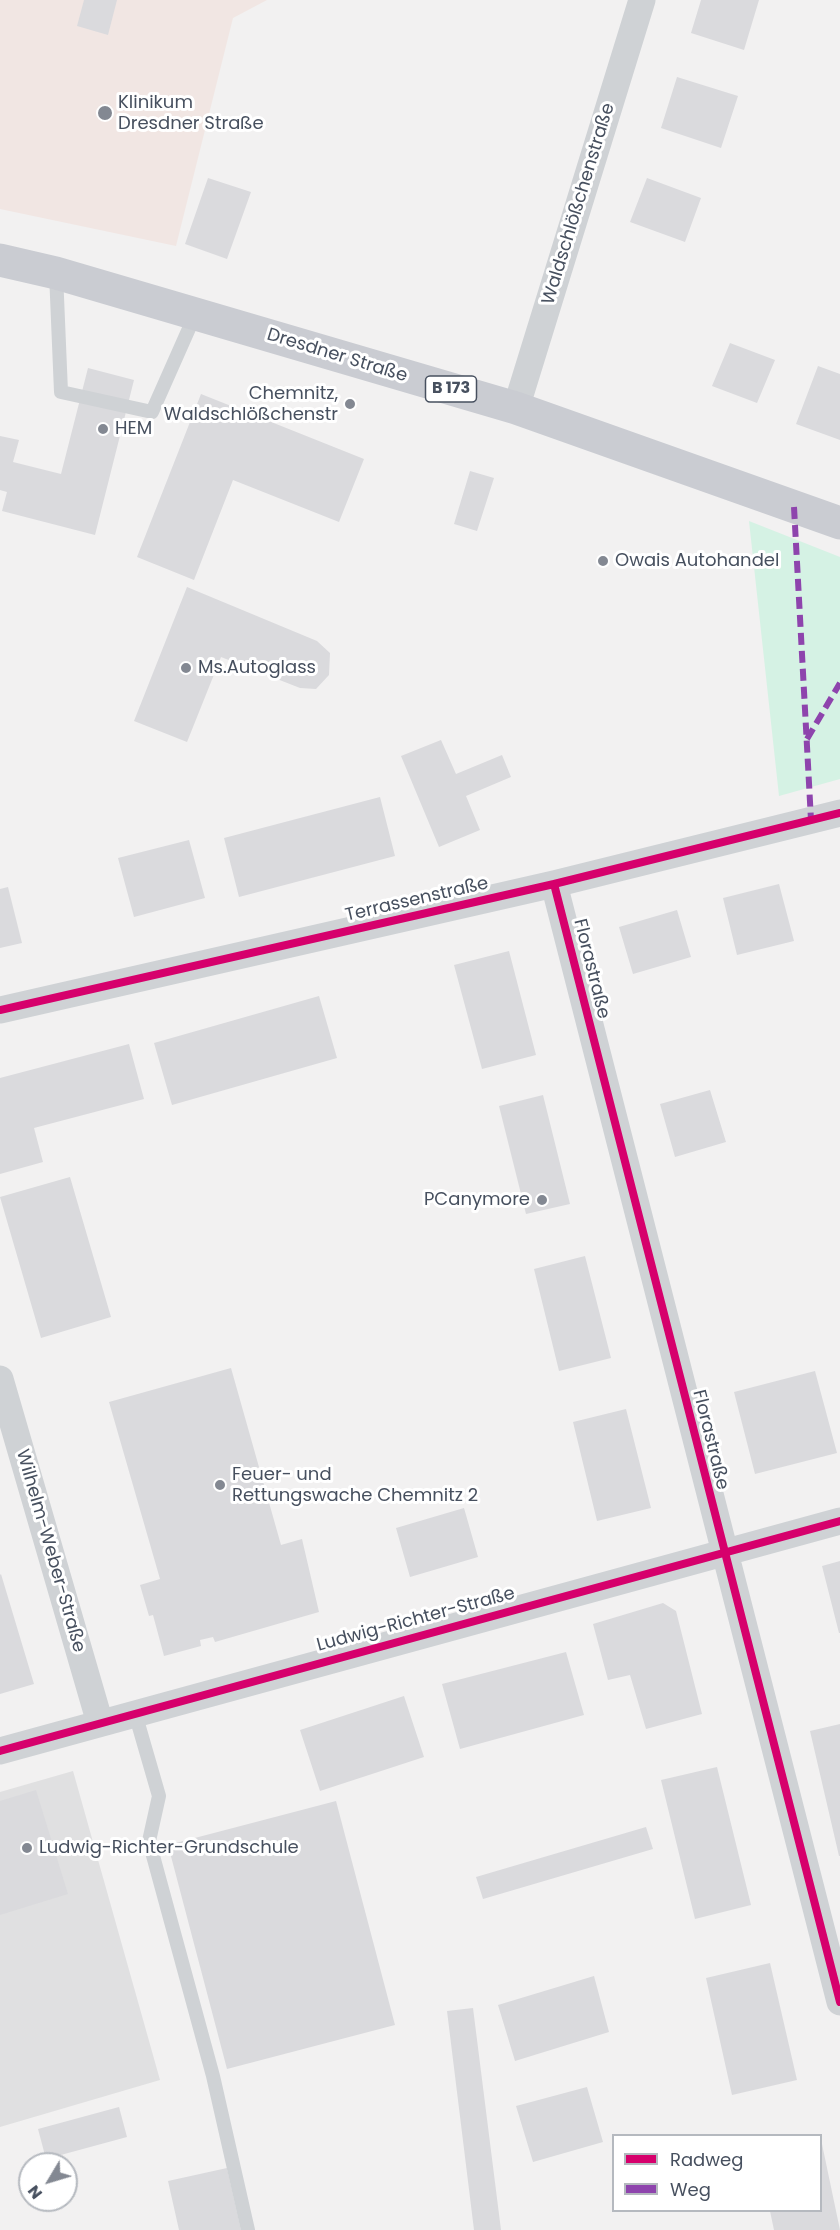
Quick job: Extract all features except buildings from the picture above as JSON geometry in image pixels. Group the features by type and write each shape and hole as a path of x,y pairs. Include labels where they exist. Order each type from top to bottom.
{"main road":[{"name":"Dresdner Straße","path":"0,260 57,273 516,408 840,523"}],"street":[{"name":"Waldschlößchenstraße","path":"516,408 642,0"},
{"name":"Terrassenstraße","path":"0,1010 554,884 840,813"},
{"name":"Florastraße","path":"554,884 840,2002"},
{"name":"Wilhelm-Weber-Straße","path":"0,1379 100,1723"},
{"name":"Ludwig-Richter-Straße","path":"0,1751 840,1521"}],"lane":[{"path":"57,273 61,392 152,412 196,314"},
{"path":"135,1713 159,1796 149,1841 213,2076 248,2230"}],"shaded area":[{"name":"Klinikum Dresdner Straße","path":"0,0 267,0 233,18 176,246 0,209"},
{"path":"73,1771 160,2080 0,2127 0,1792"}],"green space":[{"path":"749,521 840,557 840,779 779,796"}],"marked path":[{"path":"794,507 811,820"},
{"path":"807,739 840,683"}],"cycle path":[{"path":"0,1010 554,884 840,813"},
{"path":"554,884 840,2002"},
{"path":"0,1751 840,1521"}],"place":[{"name":"Klinikum Dresdner Straße","path":"105,113"},
{"name":"Chemnitz, Waldschlößchenstr","path":"350,404"},
{"name":"HEM","path":"103,429"},
{"name":"Owais Autohandel","path":"603,561"},
{"name":"Ms.Autoglass","path":"186,668"},
{"name":"PCanymore","path":"542,1200"},
{"name":"Feuer- und Rettungswache Chemnitz 2","path":"220,1485"},
{"name":"Ludwig-Richter-Grundschule","path":"27,1848"}]}
